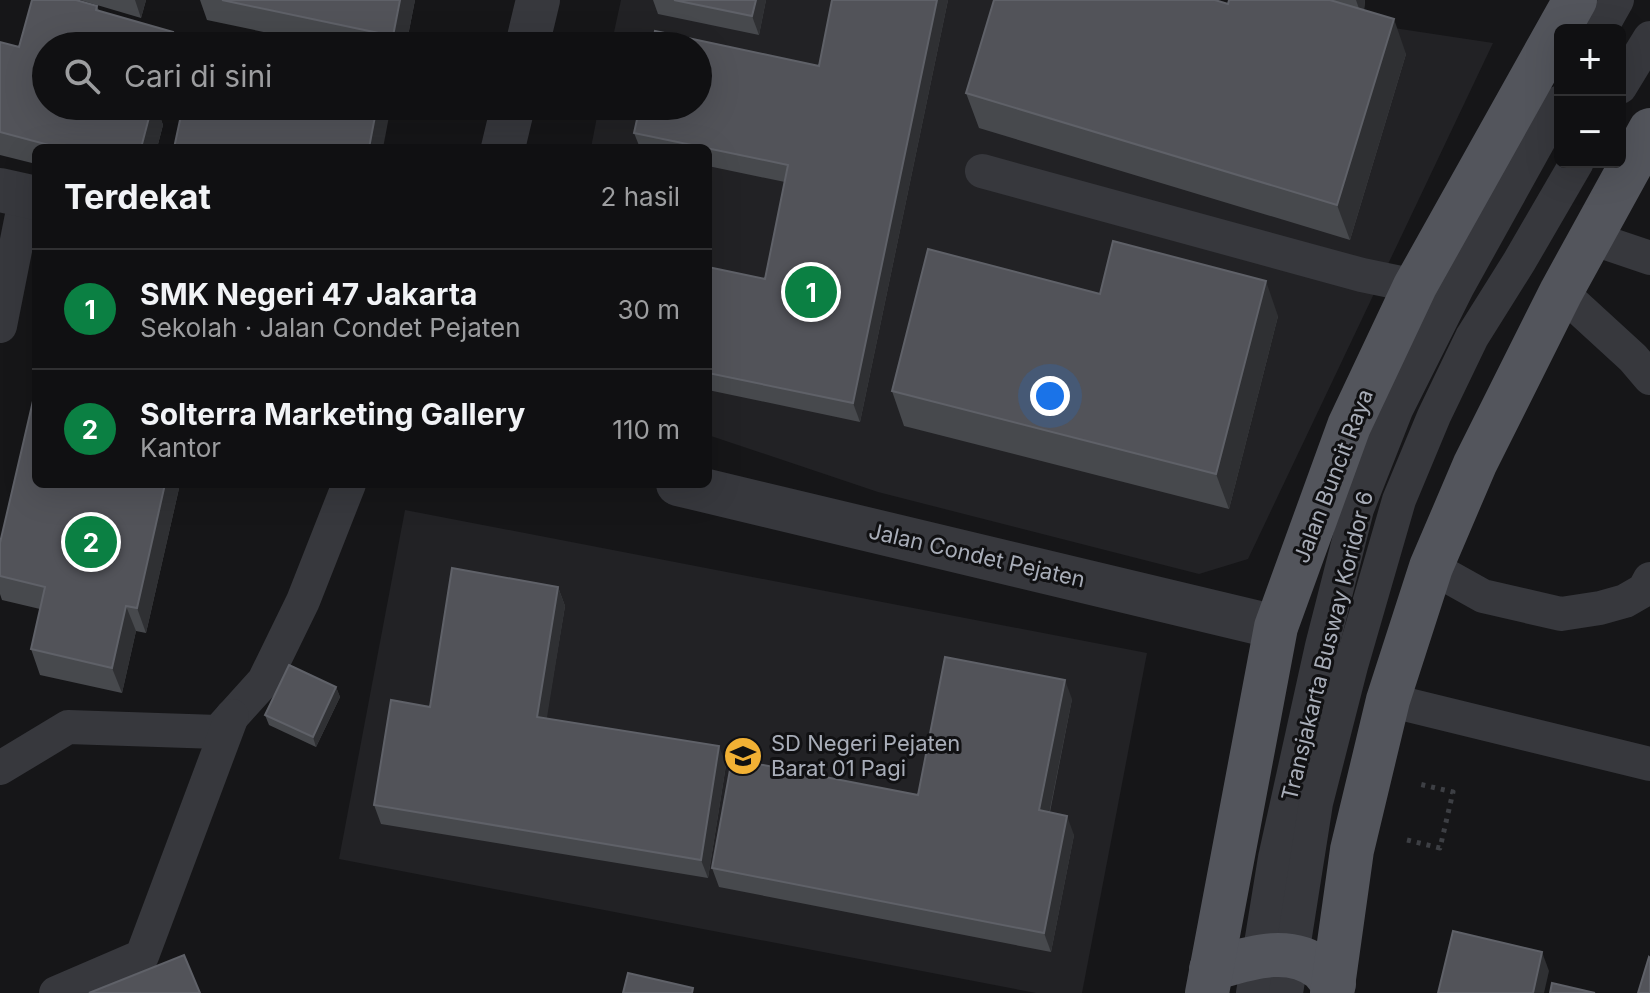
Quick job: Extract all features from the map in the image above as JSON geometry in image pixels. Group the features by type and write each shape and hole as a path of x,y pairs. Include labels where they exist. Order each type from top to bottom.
{"main road":[{"name":"Jalan Buncit Raya","path":"1209,981 1276,627 1349,426 1415,286 1575,0"},
{"path":"1333,988 1352,850 1388,700 1431,567 1475,464 1561,292 1650,130"},
{"path":"1209,981 1320,968 1333,988"}],"street":[{"path":"530,32 538,0"},
{"path":"504,144 510,120"},
{"name":"Jalan Condet Pejaten","path":"695,488 1276,627"}],"lane":[{"path":"1603,24 1617,0"},
{"path":"1626,77 1650,38"},
{"name":"Transjakarta Busway Koridor 6","path":"1272,974 1275,858 1322,646 1357,509 1396,410 1423,355 1554,113"},
{"name":"Transjakarta Busway Koridor 6","path":"1272,974 1351,666 1399,500 1472,337 1574,168"},
{"path":"982,171 1362,275 1415,286"},
{"path":"0,326 21,194"},
{"path":"1591,238 1650,258"},
{"path":"1561,292 1633,358 1650,378"},
{"path":"0,768 68,727 218,732 264,681 303,601 347,488"},
{"path":"1431,567 1483,596 1561,614 1625,601 1644,590 1650,579"},
{"path":"1388,700 1650,764"},
{"path":"56,993 142,956 232,716"}],"path":[{"path":"1416,798 1419,784 1453,792 1440,848"},
{"path":"1352,850 1401,864 1407,837"}],"shaded area":[{"path":"621,0 1208,0 1493,43 1248,559 1199,574 878,492 712,436 712,144 592,144 596,120 712,120 712,32 614,32"},
{"name":"SD Negeri Pejaten Barat 01 Pagi","path":"405,510 1147,653 1082,993 1036,993 339,859"}],"building":[{"path":"32,0 76,0 97,6 96,10 173,32 32,32 32,120 148,120 142,144 45,144 0,132 0,42 19,47"},
{"path":"222,0 400,0 394,32 374,32"},
{"path":"674,0 756,0 752,16"},
{"path":"832,0 937,0 853,403 712,374 712,268 765,279 788,165 712,149 712,144 687,144 634,133 637,120 712,120 712,43 819,66"},
{"path":"994,0 1215,0 1228,4 1229,0 1330,0 1394,19 1337,205 966,93"},
{"path":"180,120 374,120 370,144 175,144"},
{"path":"1113,241 1266,281 1216,474 892,391 928,249 1100,294"},
{"path":"32,405 32,488 164,488 137,608 126,606 112,668 31,649 45,587 0,576 0,543"},
{"path":"452,568 558,587 537,717 719,746 701,860 374,805 391,700 430,707"},
{"path":"945,657 1065,680 1039,810 1067,816 1044,933 712,868 732,759 918,795"},
{"path":"289,665 336,687 313,737 265,715"},
{"path":"1453,931 1542,952 1533,993 1438,993"},
{"path":"184,955 200,993 89,993"},
{"path":"1649,957 1650,993 1638,993"},
{"path":"628,973 693,988 692,993 623,993"},
{"path":"1552,983 1595,993 1550,993"}],"place":[{"name":"SMK Negeri 47 Jakarta","path":"811,292"},
{"name":"Solterra Marketing Gallery","path":"91,542"},
{"name":"SD Negeri Pejaten Barat 01 Pagi","path":"743,756"}]}
